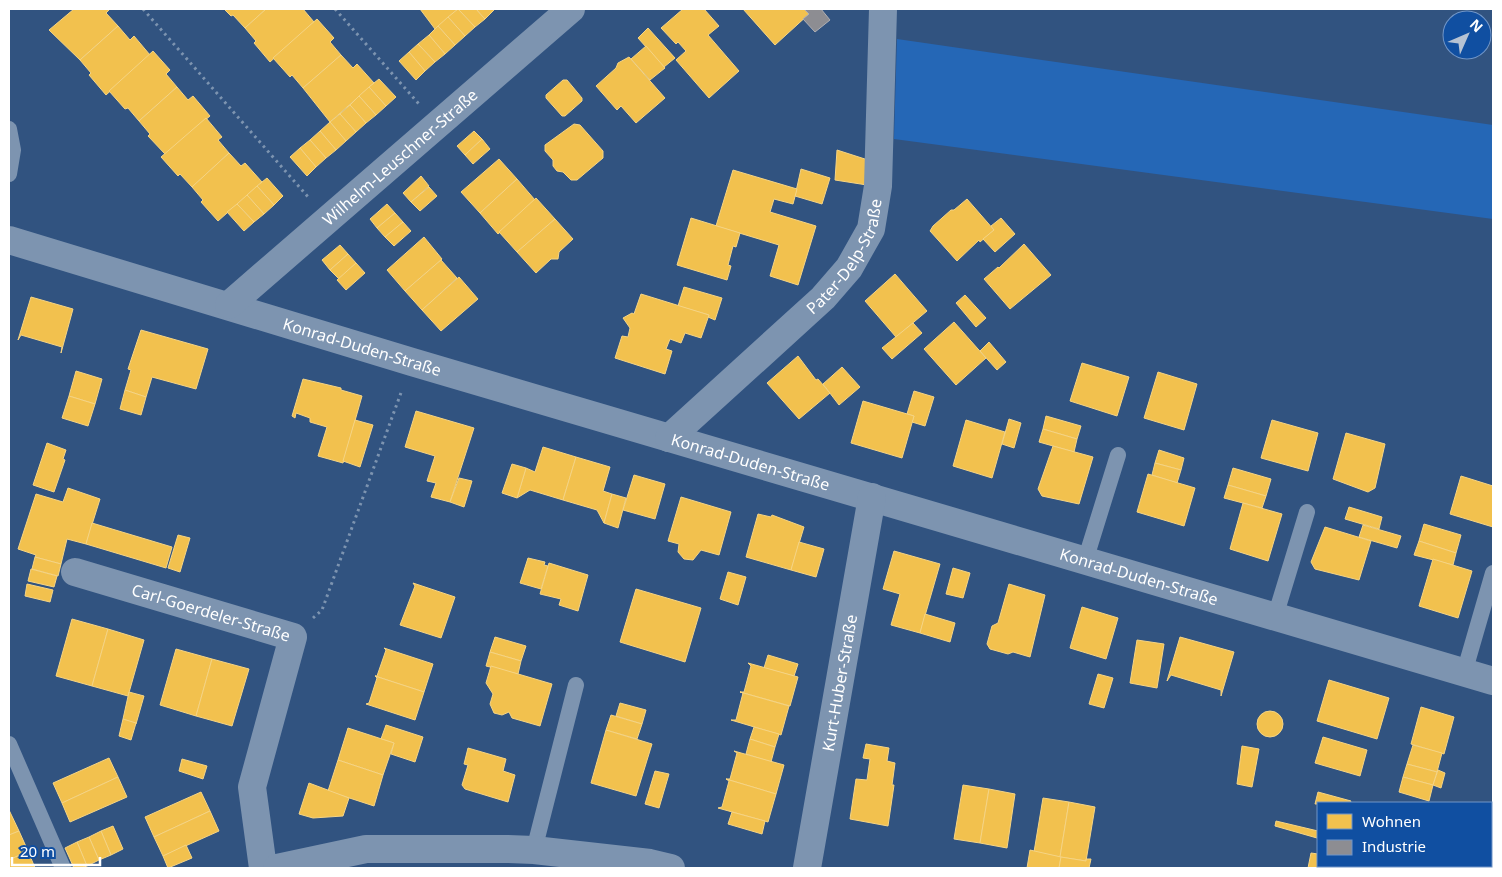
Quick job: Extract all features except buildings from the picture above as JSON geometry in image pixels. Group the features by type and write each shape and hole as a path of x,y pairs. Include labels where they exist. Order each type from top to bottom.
{"street":[{"name":"Wilhelm-Leuschner-Straße","path":"229,305 571,9"},
{"name":"Pater-Delp-Straße","path":"669,438 823,298 849,268 871,229 878,186 883,9"},
{"name":"Konrad-Duden-Straße","path":"9,240 229,305 412,362 1493,681"},
{"name":"Kurt-Huber-Straße","path":"807,868 872,497"},
{"name":"Carl-Goerdeler-Straße","path":"75,572 293,637 252,787 263,868"},
{"path":"276,868 366,850 650,862 671,868"}],"lane":[{"path":"9,129 13,150 9,174"},
{"path":"1085,560 1118,456"},
{"path":"1275,617 1307,512"},
{"path":"1464,673 1493,572"},
{"path":"516,856 576,685"},
{"path":"9,744 63,868"}],"path":[{"path":"143,9 328,219"},
{"path":"335,9 438,124"},
{"path":"293,637 322,610 412,362"}],"shaded area":[{"path":"897,39 1493,125 1493,219 894,139"}]}
